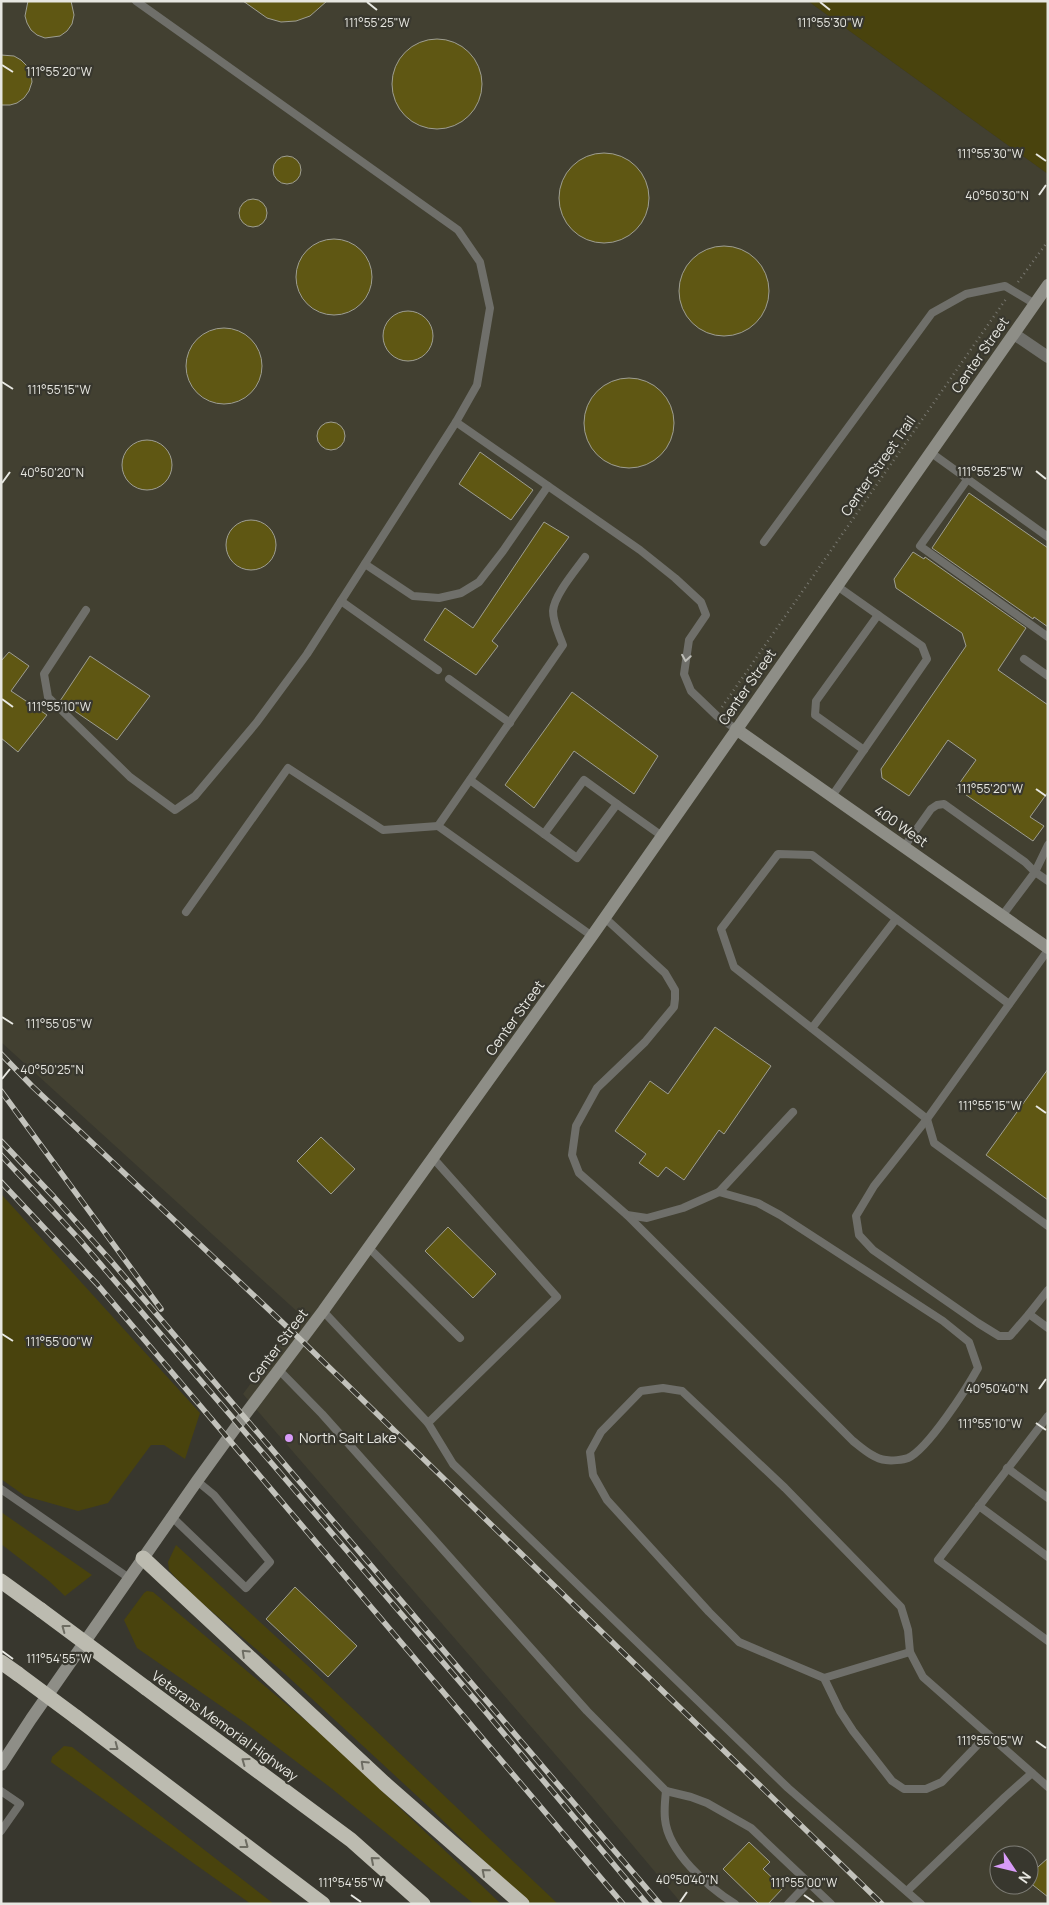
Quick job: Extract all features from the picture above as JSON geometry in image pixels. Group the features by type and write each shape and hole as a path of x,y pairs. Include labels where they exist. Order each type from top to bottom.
{"highway":[{"path":"143,1558 384,1783 522,1904"},
{"name":"Veterans Memorial Highway","path":"1,1581 351,1840 424,1904"},
{"path":"1,1662 323,1904"},
{"path":"1,1667 18,1674"}],"main road":[{"name":"Center Street","path":"3,1760 197,1481 369,1248 605,918 1048,285"},
{"name":"400 West","path":"736,729 1048,949"}],"street":[{"path":"1014,334 1048,357"}],"lane":[{"path":"86,610 44,674 48,697 130,777 175,810 195,796 257,722 307,654 456,422 477,385 490,308 480,262 458,230 136,1"},
{"path":"764,542 932,313 966,294 1005,286 1035,304"},
{"path":"456,422 640,550 676,578 701,602 706,615 689,640 684,674 692,691 717,716 736,729"},
{"path":"930,452 1048,537"},
{"path":"967,480 920,546 1048,637"},
{"path":"365,564 413,596 439,598 461,593 479,582 504,551 548,486"},
{"path":"438,826 563,645 554,622 553,610 556,598 585,557"},
{"path":"832,796 927,659 922,646 837,586"},
{"path":"341,601 438,670"},
{"path":"864,750 815,715 816,701 878,615"},
{"path":"1024,659 1048,676"},
{"path":"449,679 510,723"},
{"path":"186,912 288,768 383,830 438,826 592,936"},
{"path":"470,780 578,858 617,804"},
{"path":"544,834 584,780 662,836"},
{"path":"904,848 931,809 937,805 944,804 1025,862 1048,881"},
{"path":"1002,916 1035,872 1048,845"},
{"path":"1010,1004 812,856 778,854 721,929 734,967 927,1119 934,1143 1048,1226"},
{"path":"605,918 665,973 675,990 674,1008 645,1042 597,1088 576,1126 572,1155 579,1172 627,1215 853,1441 867,1452 885,1460 908,1458 924,1446 968,1387 978,1368 969,1342 942,1322 780,1216 758,1203 719,1192"},
{"path":"812,1028 896,919"},
{"path":"1048,949 927,1119 874,1186 856,1216 859,1235 873,1250 999,1336 1010,1336 1048,1290"},
{"path":"627,1215 647,1218 683,1208 719,1192 792,1112"},
{"path":"428,1423 556,1297 433,1158"},
{"path":"369,1248 460,1338"},
{"path":"323,1311 428,1423 453,1464 788,1788 921,1904"},
{"path":"1030,1314 1048,1328"},
{"path":"278,1369 322,1414 587,1711 666,1792 691,1797 707,1803 751,1828 831,1904"},
{"path":"910,1652 824,1678 740,1642 708,1612 607,1500 593,1476 590,1452 601,1432 641,1391 663,1388 682,1391 785,1488 901,1607 908,1630 910,1652 923,1677 1048,1787"},
{"path":"1048,1416 938,1560 1048,1641"},
{"path":"1007,1468 1048,1498"},
{"path":"172,1517 246,1588 270,1562 214,1495 197,1481"},
{"path":"1,1490 129,1578"},
{"path":"979,1506 1048,1556"},
{"path":"824,1678 840,1711 853,1731 892,1781 904,1789 926,1788 942,1782 988,1734"},
{"path":"907,1891 1032,1773"},
{"path":"1,1790 20,1804 1,1831"},
{"path":"666,1792 665,1819 669,1836 691,1868 735,1904"},
{"path":"788,1904 808,1883"}],"path":[{"name":"Center Street Trail","path":"724,703 1048,241"}],"shaded area":[{"path":"1,1 808,1 1048,174 1048,1904 682,1904 593,1798 243,1394 301,1315 1,1042"},
{"path":"808,1 1048,1 1048,174"},
{"path":"1,1194 200,1413 185,1459 164,1445 151,1445 108,1503 78,1511 25,1496 1,1479"},
{"path":"1,1512 92,1575 65,1596 49,1581 1,1544"},
{"path":"176,1545 308,1666 558,1904 528,1904 429,1807 283,1672 196,1598 169,1570 168,1562"},
{"path":"147,1591 153,1592 323,1735 501,1904 474,1904 331,1788 244,1722 137,1648 124,1620"},
{"path":"64,1746 72,1747 274,1904 251,1904 51,1762 52,1757"}],"building":[{"path":"28,1 71,1 74,15 72,24 60,36 45,38 37,35 31,30 25,16"},
{"path":"243,1 327,1 310,16 296,21 281,22 267,18"},
{"path":"437,39 454,43 469,52 478,67 482,84 478,101 469,116 454,125 437,129 420,125 405,116 396,101 392,84 396,67 405,52 420,43"},
{"path":"1,55 14,56 21,60 31,74 32,82 29,91 24,98 10,105 1,105"},
{"path":"604,153 621,157 636,166 645,181 649,198 645,215 636,230 621,239 604,243 587,239 572,230 563,215 559,198 563,181 572,166 587,157"},
{"path":"287,156 297,160 301,170 297,180 287,184 277,180 273,170 277,160"},
{"path":"253,199 263,203 267,213 263,223 253,227 243,223 239,213 243,203"},
{"path":"334,239 349,242 361,250 369,262 372,277 369,292 361,304 349,312 334,315 319,312 307,304 299,292 296,277 299,262 307,250 319,242"},
{"path":"724,246 741,250 756,259 765,274 769,291 765,308 756,323 741,332 724,336 707,332 692,323 683,308 679,291 683,274 692,259 707,250"},
{"path":"408,311 417,313 428,322 433,336 431,345 422,356 408,361 399,359 388,350 383,336 385,327 394,316"},
{"path":"224,328 238,331 251,339 259,352 262,366 259,380 251,393 238,401 224,404 210,401 197,393 189,380 186,366 189,352 197,339 210,331"},
{"path":"629,378 646,382 661,391 670,406 674,423 670,440 661,455 646,464 629,468 612,464 597,455 588,440 584,423 588,406 597,391 612,382"},
{"path":"331,422 341,426 345,436 341,446 331,450 321,446 317,436 321,426"},
{"path":"147,440 156,442 167,451 172,465 170,474 161,485 147,490 138,488 127,479 122,465 124,456 133,445"},
{"path":"480,452 533,490 511,520 459,484"},
{"path":"969,493 1048,548 1048,627 1034,617 1033,619 932,548"},
{"path":"251,520 260,522 271,531 276,545 274,554 265,565 251,570 242,568 231,559 226,545 228,536 237,525"},
{"path":"544,522 569,537 492,641 498,646 476,675 424,640 445,608 473,628"},
{"path":"913,552 924,559 925,557 1026,628 998,670 1048,705 1048,792 1030,817 1044,826 1033,841 956,788 976,760 948,740 909,796 882,778 881,769 966,646 962,633 896,588 894,579"},
{"path":"9,652 29,666 11,691 47,715 18,752 1,738 1,661"},
{"path":"90,656 150,696 117,740 60,701"},
{"path":"572,692 658,756 634,794 574,751 534,808 505,785"},
{"path":"715,1027 771,1066 724,1134 719,1130 684,1180 666,1167 658,1177 639,1163 646,1154 615,1131 650,1081 668,1094"},
{"path":"1048,1069 1048,1200 986,1155"},
{"path":"321,1137 355,1169 331,1194 297,1161"},
{"path":"448,1227 496,1274 473,1298 425,1251"},
{"path":"295,1587 357,1646 328,1677 266,1619"},
{"path":"749,1842 770,1862 763,1869 783,1888 768,1904 759,1904 723,1869"},
{"path":"1048,1858 1048,1897 1039,1890 1039,1866"}],"railway":[{"path":"1,1054 32,1086 301,1340 882,1904"},
{"path":"1,1091 161,1309"},
{"path":"1,1141 112,1262 660,1904"},
{"path":"1,1155 78,1238 484,1710 647,1904"},
{"path":"1,1182 97,1284 623,1904"}],"place":[{"name":"North Salt Lake","path":"289,1438"}]}
